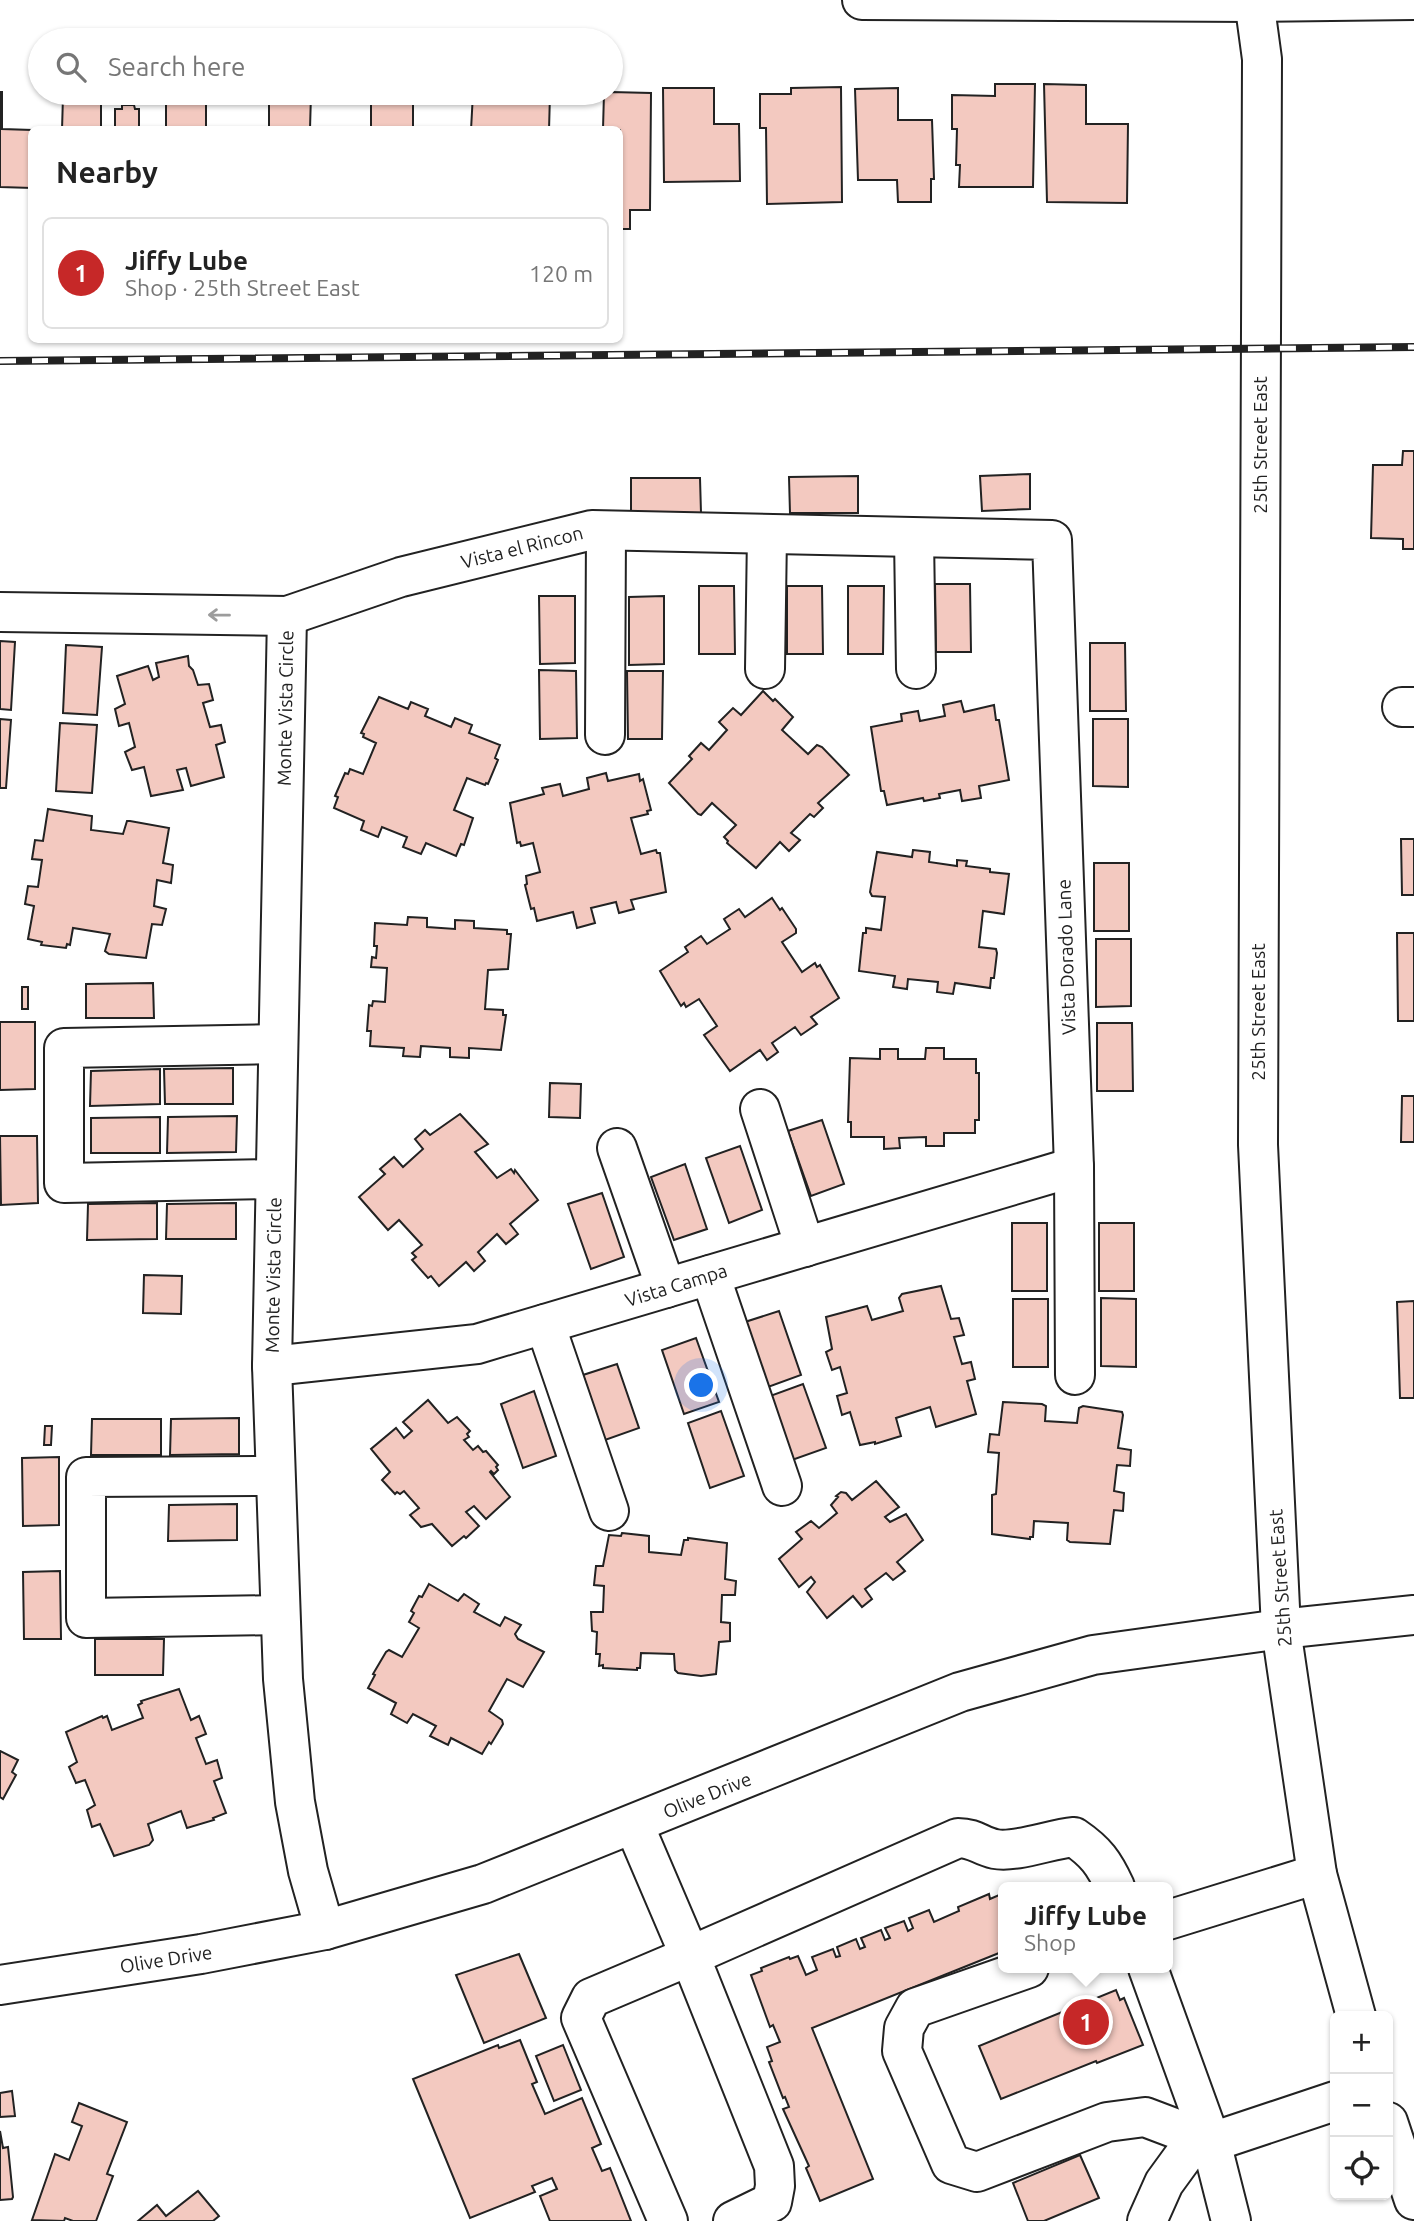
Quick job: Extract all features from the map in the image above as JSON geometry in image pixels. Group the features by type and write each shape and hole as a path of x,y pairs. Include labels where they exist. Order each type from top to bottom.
{"street":[{"path":"862,0 1414,0"},
{"name":"25th Street East","path":"1254,1 1262,59 1258,1146 1281,1629 1317,1874 1355,2011"},
{"name":"Vista el Rincon","path":"0,612 287,616 401,577 592,530 1052,540"},
{"path":"605,735 606,531"},
{"path":"765,669 767,534"},
{"path":"914,538 916,670"},
{"name":"Vista Dorado Lane","path":"1052,540 1074,1167 1075,1375"},
{"name":"Monte Vista Circle","path":"287,616 272,1366 275,1476 283,1679 295,1802 308,1871 324,1930"},
{"path":"275,1179 64,1183 64,1048 278,1044"},
{"path":"760,1109 806,1247"},
{"path":"617,1148 666,1288"},
{"name":"Vista Campa","path":"272,1366 477,1345 1074,1167"},
{"path":"710,1275 782,1486"},
{"path":"545,1324 610,1511"},
{"path":"275,1476 86,1477 86,1618 280,1615"},
{"name":"Olive Drive","path":"0,1985 201,1954 324,1930 483,1884 960,1692 1093,1655 1281,1629 1414,1615"},
{"path":"634,1825 774,2166 772,2203 733,2221"},
{"path":"668,2221 582,2018 591,1998 957,1838 971,1838 995,1849 1026,1847 1074,1838 1095,1852 1113,1882"},
{"path":"1173,1918 1317,1874"},
{"path":"1016,1973 915,2008 904,2028 902,2051 951,2164 977,2172 1107,2122 1145,2117 1211,2142"},
{"path":"1150,1973 1211,2142 1231,2221"},
{"path":"1147,2221 1164,2183 1188,2150 1330,2103"},
{"path":"1393,2137 1414,2200"}],"building":[{"path":"995,84 1035,84 1033,187 959,187 960,165 956,165 957,129 952,129 952,95 995,96"},
{"path":"1044,84 1086,85 1086,124 1128,124 1127,203 1047,202"},
{"path":"841,87 842,202 767,204 766,128 760,128 760,94 791,94 791,88"},
{"path":"663,88 714,88 714,124 739,124 740,181 664,182"},
{"path":"898,88 898,120 932,120 934,179 931,179 931,202 898,202 897,180 858,180 855,89"},
{"path":"2,92 2,129 28,130 28,188 0,187"},
{"path":"623,92 651,93 650,210 630,210 630,229 623,229 623,126 603,126 604,105 623,105"},
{"path":"63,105 101,105 101,126 62,126"},
{"path":"122,105 134,105 135,109 139,109 139,126 115,126 115,109 122,109"},
{"path":"166,105 206,105 206,126 166,126"},
{"path":"269,105 311,105 310,126 269,126"},
{"path":"371,105 413,105 413,126 371,126"},
{"path":"472,105 550,105 549,126 471,126"},
{"path":"1403,451 1414,451 1414,549 1403,549 1403,539 1371,538 1373,465 1402,465"},
{"path":"1030,474 1030,509 982,511 980,476"},
{"path":"858,476 858,513 790,513 789,477"},
{"path":"631,478 700,478 701,513 631,514"},
{"path":"935,584 970,584 971,652 936,652"},
{"path":"699,586 734,586 735,654 699,654"},
{"path":"787,586 822,586 823,654 787,654"},
{"path":"848,586 884,586 883,654 848,654"},
{"path":"539,596 575,596 575,663 540,664"},
{"path":"664,596 664,664 629,665 629,597"},
{"path":"0,641 15,642 11,710 0,709"},
{"path":"1090,643 1125,643 1126,711 1090,711"},
{"path":"66,645 102,647 97,715 63,713"},
{"path":"188,656 189,666 198,685 209,684 213,700 203,703 210,727 221,725 225,742 216,745 224,777 191,786 186,768 177,770 183,790 151,796 144,767 132,770 125,752 135,747 129,723 119,726 115,709 125,704 117,676 148,666 153,680 159,677 156,663"},
{"path":"539,670 576,671 577,738 540,739"},
{"path":"627,671 663,671 662,739 628,739"},
{"path":"763,691 793,717 782,730 808,754 817,745 822,747 849,775 818,803 823,808 814,817 810,814 791,833 800,840 789,851 780,842 756,868 727,843 724,837 736,825 712,803 701,815 698,814 669,783 692,759 689,756 701,743 709,750 727,730 719,722 733,708 741,715"},
{"path":"379,697 408,709 411,702 428,709 425,716 451,727 455,718 472,725 469,733 500,745 495,758 498,760 488,784 467,778 454,810 473,818 464,845 461,844 456,856 426,843 421,854 403,847 407,837 382,827 378,837 361,830 364,821 334,808 338,797 335,796 345,773 348,774 350,769 363,774 376,743 363,737 364,734 361,733"},
{"path":"961,701 964,712 994,705 1009,780 979,786 981,798 962,801 960,790 939,794 940,798 924,801 923,798 887,805 884,791 881,791 871,727 902,721 901,714 918,711 920,721 945,716 943,705"},
{"path":"0,719 11,720 6,788 0,788"},
{"path":"1093,719 1128,719 1128,787 1093,786"},
{"path":"60,723 97,725 92,793 56,791"},
{"path":"606,773 608,781 639,774 640,781 643,779 651,810 647,811 648,814 631,818 641,854 656,850 660,853 666,892 631,900 634,909 619,913 616,902 591,908 595,923 577,928 573,912 537,921 525,885 526,876 540,872 533,843 521,846 520,842 517,843 510,803 544,794 542,788 560,784 563,796 589,789 587,778"},
{"path":"48,809 92,816 91,830 123,834 127,821 169,828 163,863 173,865 171,883 157,880 154,906 166,909 162,925 152,924 146,958 109,954 105,951 110,934 73,928 70,945 67,944 66,948 41,945 42,942 28,939 34,906 25,904 28,886 38,887 42,860 32,859 35,840 43,841"},
{"path":"1401,839 1414,839 1414,895 1402,895"},
{"path":"913,850 930,852 929,862 957,866 957,860 967,861 966,866 1009,874 1004,914 983,911 979,947 996,949 997,953 990,988 955,983 953,994 937,992 938,982 908,979 907,989 893,987 895,976 859,971 863,933 866,933 866,928 881,930 885,897 872,896 870,892 877,852 912,857"},
{"path":"1094,863 1129,863 1129,931 1094,931"},
{"path":"772,898 796,929 796,933 782,942 802,972 815,963 817,967 820,965 839,998 811,1017 817,1024 801,1035 795,1027 772,1043 778,1052 767,1060 760,1050 730,1071 704,1035 717,1026 699,999 686,1007 684,1003 681,1006 660,971 688,952 685,947 701,936 707,944 730,929 724,919 739,909 745,917"},
{"path":"408,917 427,918 427,927 455,929 455,920 474,921 474,928 507,930 507,934 511,934 508,969 488,970 485,1009 503,1010 503,1015 506,1015 501,1050 469,1048 469,1058 450,1057 450,1048 421,1046 420,1057 403,1056 404,1048 370,1046 371,1031 367,1031 369,1005 372,1006 373,1001 385,1002 387,968 371,967 372,957 376,958 375,923 407,925"},
{"path":"1397,933 1414,933 1414,1021 1398,1021"},
{"path":"1096,939 1131,939 1131,1006 1096,1007"},
{"path":"153,983 154,1018 86,1018 86,984"},
{"path":"22,987 28,987 28,1009 22,1009"},
{"path":"0,1022 35,1022 35,1089 0,1090"},
{"path":"1097,1023 1132,1023 1133,1091 1097,1091"},
{"path":"926,1048 944,1048 944,1059 976,1059 976,1073 979,1073 979,1120 975,1120 975,1133 944,1133 944,1146 926,1146 926,1137 899,1138 900,1148 884,1149 884,1137 851,1137 851,1122 848,1122 850,1058 880,1059 880,1049 898,1049 898,1059 925,1059"},
{"path":"233,1068 233,1104 165,1104 164,1069"},
{"path":"160,1069 160,1104 90,1106 91,1071"},
{"path":"550,1083 581,1084 580,1118 549,1117"},
{"path":"1402,1096 1414,1096 1414,1142 1401,1142"},
{"path":"460,1114 488,1144 475,1152 497,1178 511,1169 514,1173 515,1170 538,1200 510,1224 518,1234 506,1244 497,1234 478,1252 485,1261 474,1271 466,1262 439,1286 412,1260 416,1257 412,1253 422,1245 399,1220 388,1230 359,1197 385,1174 380,1169 394,1157 403,1167 423,1149 415,1139 425,1130 430,1135"},
{"path":"237,1116 236,1152 167,1153 168,1117"},
{"path":"160,1117 160,1153 91,1153 91,1118"},
{"path":"822,1120 844,1184 811,1196 788,1131"},
{"path":"0,1136 37,1136 38,1203 1,1205"},
{"path":"740,1146 762,1210 729,1223 706,1158"},
{"path":"685,1164 707,1229 674,1240 651,1177"},
{"path":"602,1193 624,1257 591,1269 568,1204"},
{"path":"157,1203 157,1239 87,1240 88,1204"},
{"path":"236,1203 236,1239 166,1239 167,1204"},
{"path":"1012,1223 1047,1223 1047,1291 1012,1291"},
{"path":"1099,1223 1134,1223 1134,1291 1099,1291"},
{"path":"144,1275 182,1276 181,1314 143,1313"},
{"path":"941,1286 951,1319 959,1318 964,1335 954,1337 962,1364 971,1362 975,1379 967,1381 976,1414 936,1427 930,1407 896,1418 901,1436 875,1444 860,1445 850,1412 842,1415 837,1396 847,1393 840,1367 832,1370 826,1352 832,1349 826,1317 867,1306 872,1320 903,1311 899,1298 902,1294"},
{"path":"1101,1298 1136,1299 1136,1367 1101,1366"},
{"path":"1013,1299 1048,1299 1048,1367 1013,1367"},
{"path":"1414,1301 1414,1398 1400,1398 1397,1302"},
{"path":"779,1311 801,1375 768,1387 745,1322"},
{"path":"696,1338 719,1402 684,1414 662,1350"},
{"path":"617,1364 639,1428 605,1440 583,1375"},
{"path":"803,1384 826,1448 792,1460 770,1396"},
{"path":"534,1391 556,1456 523,1468 501,1404"},
{"path":"428,1400 448,1423 457,1417 470,1431 467,1434 469,1437 464,1440 473,1450 478,1446 483,1452 486,1451 498,1465 494,1474 490,1472 510,1497 486,1519 474,1506 466,1512 479,1526 452,1546 432,1524 421,1527 410,1515 419,1508 404,1491 395,1494 382,1480 390,1472 371,1449 396,1428 404,1438 412,1431 403,1422"},
{"path":"1003,1402 1042,1404 1046,1406 1045,1421 1077,1423 1079,1408 1083,1406 1122,1412 1118,1448 1131,1450 1130,1466 1117,1465 1114,1491 1124,1493 1123,1511 1114,1510 1110,1544 1070,1542 1067,1540 1068,1523 1034,1521 1033,1537 1030,1539 992,1534 992,1495 996,1494 999,1453 988,1452 990,1434 999,1435"},
{"path":"721,1411 744,1476 710,1488 688,1423"},
{"path":"239,1418 239,1454 170,1455 171,1419"},
{"path":"92,1419 161,1419 161,1455 91,1455"},
{"path":"45,1426 52,1426 51,1445 44,1445"},
{"path":"59,1457 59,1525 23,1526 22,1458"},
{"path":"876,1481 899,1507 885,1517 890,1522 906,1514 923,1540 897,1562 905,1571 893,1580 886,1573 865,1589 872,1599 862,1607 853,1596 827,1618 807,1592 815,1582 811,1577 799,1587 779,1559 802,1539 796,1532 811,1521 819,1528 837,1513 831,1505 838,1497 836,1496 841,1492 846,1493 852,1500"},
{"path":"237,1504 237,1540 168,1541 169,1505"},
{"path":"622,1533 649,1536 649,1552 681,1555 684,1540 688,1538 727,1543 725,1579 736,1581 735,1595 722,1595 721,1622 730,1623 730,1641 719,1642 716,1674 701,1676 678,1673 675,1670 674,1654 641,1653 640,1668 637,1670 599,1666 600,1654 596,1654 597,1632 592,1631 591,1612 603,1612 604,1586 594,1585 596,1566 603,1566 609,1535 621,1536"},
{"path":"60,1571 61,1639 24,1639 23,1572"},
{"path":"429,1584 458,1601 464,1594 479,1604 474,1612 500,1626 505,1617 521,1625 515,1634 518,1639 544,1652 523,1687 507,1679 489,1711 502,1720 503,1724 482,1754 451,1738 448,1745 430,1736 436,1726 413,1714 407,1723 391,1714 396,1703 368,1688 386,1652 389,1650 402,1657 419,1628 409,1622 414,1613 411,1611"},
{"path":"95,1639 164,1639 163,1675 95,1675"},
{"path":"179,1689 191,1720 199,1716 206,1734 196,1738 206,1764 217,1760 222,1778 214,1781 226,1813 213,1818 214,1820 187,1828 181,1811 148,1824 153,1840 149,1845 114,1856 100,1824 92,1827 87,1810 95,1805 85,1780 76,1783 69,1767 77,1762 66,1732 102,1716 107,1716 112,1730 143,1718 138,1705 141,1701"},
{"path":"0,1751 18,1760 12,1772 16,1775 3,1799 0,1797"},
{"path":"989,1894 990,1899 998,1895 998,1953 812,2028 873,2179 820,2201 806,2168 809,2166 783,2109 789,2107 769,2062 772,2061 767,2047 780,2042 773,2025 770,2027 751,1975 762,1971 761,1968 798,1956 806,1975 817,1970 812,1957 833,1949 836,1957 840,1956 837,1947 856,1939 860,1949 865,1947 861,1938 881,1930 885,1940 890,1938 885,1928 904,1921 908,1931 913,1928 909,1918 929,1910 934,1922 959,1911 958,1907"},
{"path":"519,1954 546,2018 484,2043 456,1975"},
{"path":"1116,1990 1120,2000 1124,1998 1143,2045 1001,2099 979,2046"},
{"path":"520,2040 537,2082 532,2084 545,2114 582,2098 601,2144 592,2148 602,2171 610,2168 631,2221 550,2221 540,2196 557,2189 552,2178 532,2186 535,2192 470,2218 413,2079 498,2045 499,2048"},
{"path":"563,2045 581,2090 554,2101 536,2056"},
{"path":"12,2091 15,2116 0,2117 0,2093"},
{"path":"79,2103 127,2122 107,2174 113,2176 96,2221 73,2221 65,2218 64,2221 32,2220 55,2154 69,2160 82,2126 72,2122"},
{"path":"0,2131 3,2148 8,2147 12,2199 0,2200"},
{"path":"1080,2155 1099,2198 1044,2221 1028,2221 1013,2183"},
{"path":"198,2191 219,2216 213,2221 138,2221 157,2205 166,2216"}],"railway":[{"path":"0,361 1414,347"}],"place":[{"name":"Jiffy Lube","path":"1086,2022"}]}
